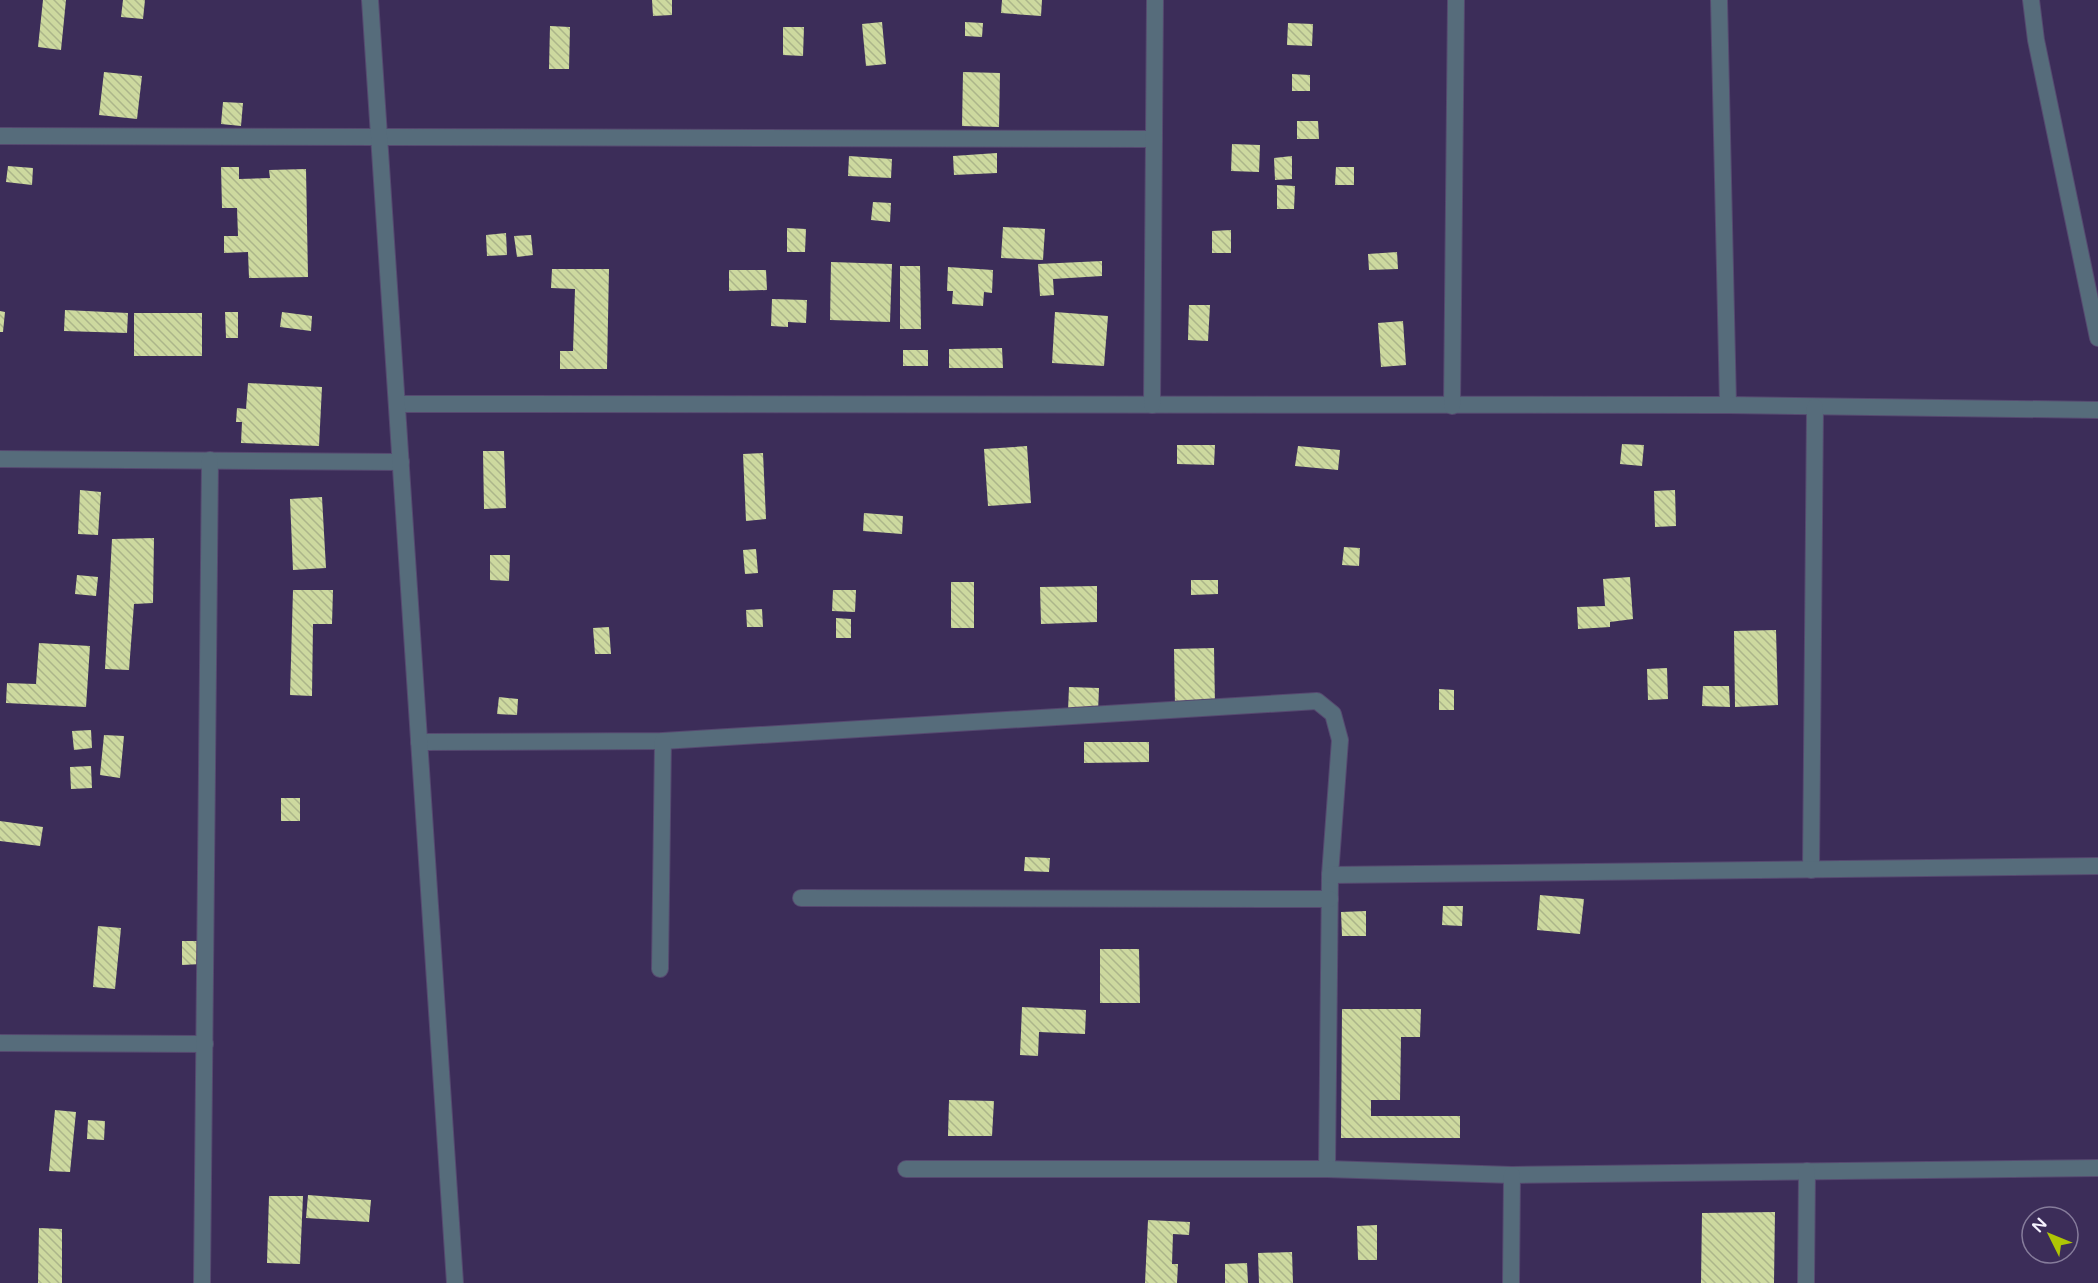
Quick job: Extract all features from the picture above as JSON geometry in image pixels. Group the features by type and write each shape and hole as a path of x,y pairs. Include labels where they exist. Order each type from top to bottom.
{"street":[{"path":"370,0 455,1283"},
{"path":"1152,405 1155,0"},
{"path":"1452,406 1456,0"},
{"path":"1719,0 1728,405"},
{"path":"2031,0 2036,40 2098,338"},
{"path":"0,136 1154,139"},
{"path":"397,404 1728,405 2098,410"},
{"path":"1811,870 1815,407"},
{"path":"0,459 401,462"},
{"path":"202,1283 210,460"},
{"path":"419,742 663,741 1317,701 1333,714 1340,740 1330,875 1327,1169"},
{"path":"660,969 663,741"},
{"path":"1330,875 2098,866"},
{"path":"801,898 1330,899"},
{"path":"0,1043 205,1044"},
{"path":"906,1169 1327,1169 1512,1174 2098,1168"},
{"path":"1806,1283 1807,1171"},
{"path":"1511,1283 1512,1174"}],"building":[{"path":"43,0 66,0 61,50 38,47"},
{"path":"123,0 145,0 143,19 121,17"},
{"path":"652,0 672,0 672,15 653,16"},
{"path":"1002,0 1042,0 1041,16 1001,13"},
{"path":"882,22 886,64 866,66 862,24"},
{"path":"965,22 983,23 982,37 965,36"},
{"path":"1288,23 1313,24 1312,46 1287,45"},
{"path":"550,26 570,27 569,69 549,69"},
{"path":"783,27 804,27 803,56 783,55"},
{"path":"104,72 142,76 137,119 99,115"},
{"path":"963,72 1000,73 999,127 962,126"},
{"path":"1292,74 1310,75 1310,91 1292,91"},
{"path":"223,102 243,103 241,126 221,124"},
{"path":"1297,121 1318,121 1319,139 1297,139"},
{"path":"1232,144 1260,145 1259,172 1231,171"},
{"path":"997,153 997,173 954,175 953,156"},
{"path":"849,156 892,159 891,178 848,176"},
{"path":"1292,156 1292,179 1275,180 1274,158"},
{"path":"8,166 33,168 32,185 6,182"},
{"path":"221,167 239,167 239,179 270,178 269,170 306,169 308,277 249,278 248,252 224,253 224,236 238,236 237,208 222,208"},
{"path":"1336,167 1354,167 1354,185 1335,185"},
{"path":"1277,185 1295,186 1294,209 1277,209"},
{"path":"873,202 891,203 890,222 871,220"},
{"path":"1003,227 1045,229 1043,260 1001,258"},
{"path":"787,228 806,229 805,252 787,252"},
{"path":"1231,230 1231,253 1212,253 1212,231"},
{"path":"506,233 507,255 487,256 486,235"},
{"path":"531,235 533,255 517,257 514,236"},
{"path":"1397,252 1398,269 1369,270 1368,254"},
{"path":"1102,261 1102,276 1053,279 1054,295 1040,296 1038,264"},
{"path":"831,262 892,264 890,322 830,320"},
{"path":"900,266 920,266 921,329 900,329"},
{"path":"948,267 993,270 992,293 984,292 983,306 952,304 953,291 947,291"},
{"path":"552,269 609,269 607,369 560,369 560,351 573,351 575,289 551,288"},
{"path":"729,270 766,270 767,290 729,291"},
{"path":"772,299 807,300 806,323 788,322 788,327 771,326"},
{"path":"1189,305 1210,305 1208,341 1188,340"},
{"path":"65,310 128,313 127,333 64,331"},
{"path":"0,311 5,312 3,332 0,332"},
{"path":"225,312 238,312 238,338 226,338"},
{"path":"282,312 312,316 311,331 280,327"},
{"path":"1055,312 1108,316 1104,366 1052,363"},
{"path":"134,313 202,313 202,356 134,356"},
{"path":"1403,321 1406,365 1381,367 1378,323"},
{"path":"1002,348 1003,368 949,368 949,349"},
{"path":"903,350 928,350 928,366 903,366"},
{"path":"248,383 322,387 319,446 241,443 242,422 236,422 237,408 246,409"},
{"path":"1622,444 1644,445 1642,466 1620,464"},
{"path":"1177,445 1215,445 1214,465 1177,464"},
{"path":"1027,446 1031,503 988,506 984,449"},
{"path":"1298,446 1340,450 1338,470 1295,466"},
{"path":"483,451 504,451 506,508 484,509"},
{"path":"763,453 766,519 746,521 743,454"},
{"path":"80,490 101,492 98,535 78,534"},
{"path":"1675,490 1676,526 1655,527 1654,491"},
{"path":"322,497 326,568 293,570 290,499"},
{"path":"864,513 903,516 902,534 863,531"},
{"path":"154,538 153,603 134,604 129,670 105,669 112,539"},
{"path":"1344,547 1360,548 1359,566 1342,565"},
{"path":"756,549 758,573 745,574 743,550"},
{"path":"490,555 510,555 509,581 490,580"},
{"path":"77,575 98,577 96,596 75,594"},
{"path":"1630,577 1633,619 1610,622 1610,627 1578,629 1577,607 1605,606 1603,579"},
{"path":"1191,580 1218,580 1218,594 1191,595"},
{"path":"951,582 974,582 974,628 951,628"},
{"path":"1097,586 1097,622 1041,624 1040,587"},
{"path":"293,590 333,590 332,624 313,624 312,696 290,695"},
{"path":"833,590 856,590 855,612 832,611"},
{"path":"762,609 763,627 747,627 746,610"},
{"path":"836,618 851,619 851,638 836,638"},
{"path":"609,627 611,654 595,654 593,628"},
{"path":"1776,630 1778,705 1735,707 1734,631"},
{"path":"39,643 90,646 86,707 6,703 7,683 36,684"},
{"path":"1214,648 1215,705 1175,706 1174,649"},
{"path":"1667,668 1668,699 1648,700 1647,669"},
{"path":"1703,686 1729,686 1730,707 1702,706"},
{"path":"1069,687 1099,688 1098,712 1068,711"},
{"path":"1439,689 1454,690 1454,710 1439,710"},
{"path":"499,697 518,699 517,715 497,714"},
{"path":"91,730 92,748 74,750 72,731"},
{"path":"104,735 124,736 120,778 100,775"},
{"path":"1084,742 1149,742 1149,762 1084,763"},
{"path":"91,766 92,788 71,789 70,767"},
{"path":"281,798 300,798 300,821 281,821"},
{"path":"0,821 43,827 40,846 0,841"},
{"path":"1025,857 1050,858 1049,872 1024,871"},
{"path":"1540,895 1584,899 1580,934 1537,930"},
{"path":"1443,906 1463,906 1462,926 1442,925"},
{"path":"1366,911 1366,936 1342,936 1341,912"},
{"path":"98,926 121,928 115,989 93,987"},
{"path":"182,941 201,941 201,964 182,965"},
{"path":"1100,949 1139,949 1140,1003 1100,1003"},
{"path":"1022,1007 1086,1010 1085,1034 1039,1032 1038,1056 1020,1055"},
{"path":"1342,1009 1421,1009 1420,1037 1401,1037 1400,1100 1371,1100 1371,1116 1460,1116 1460,1138 1341,1138"},
{"path":"949,1100 994,1101 992,1136 948,1136"},
{"path":"55,1110 76,1112 70,1172 49,1171"},
{"path":"88,1120 105,1121 104,1140 87,1139"},
{"path":"308,1195 371,1200 369,1222 306,1218"},
{"path":"269,1196 303,1196 300,1264 267,1263"},
{"path":"1775,1212 1774,1283 1701,1283 1702,1213"},
{"path":"1148,1220 1190,1222 1189,1235 1173,1234 1172,1264 1178,1264 1177,1283 1145,1283"},
{"path":"1377,1225 1377,1260 1358,1260 1357,1226"},
{"path":"39,1228 62,1229 62,1283 38,1283"},
{"path":"1292,1252 1293,1283 1259,1283 1258,1253"},
{"path":"1247,1263 1248,1283 1225,1283 1225,1264"}]}
